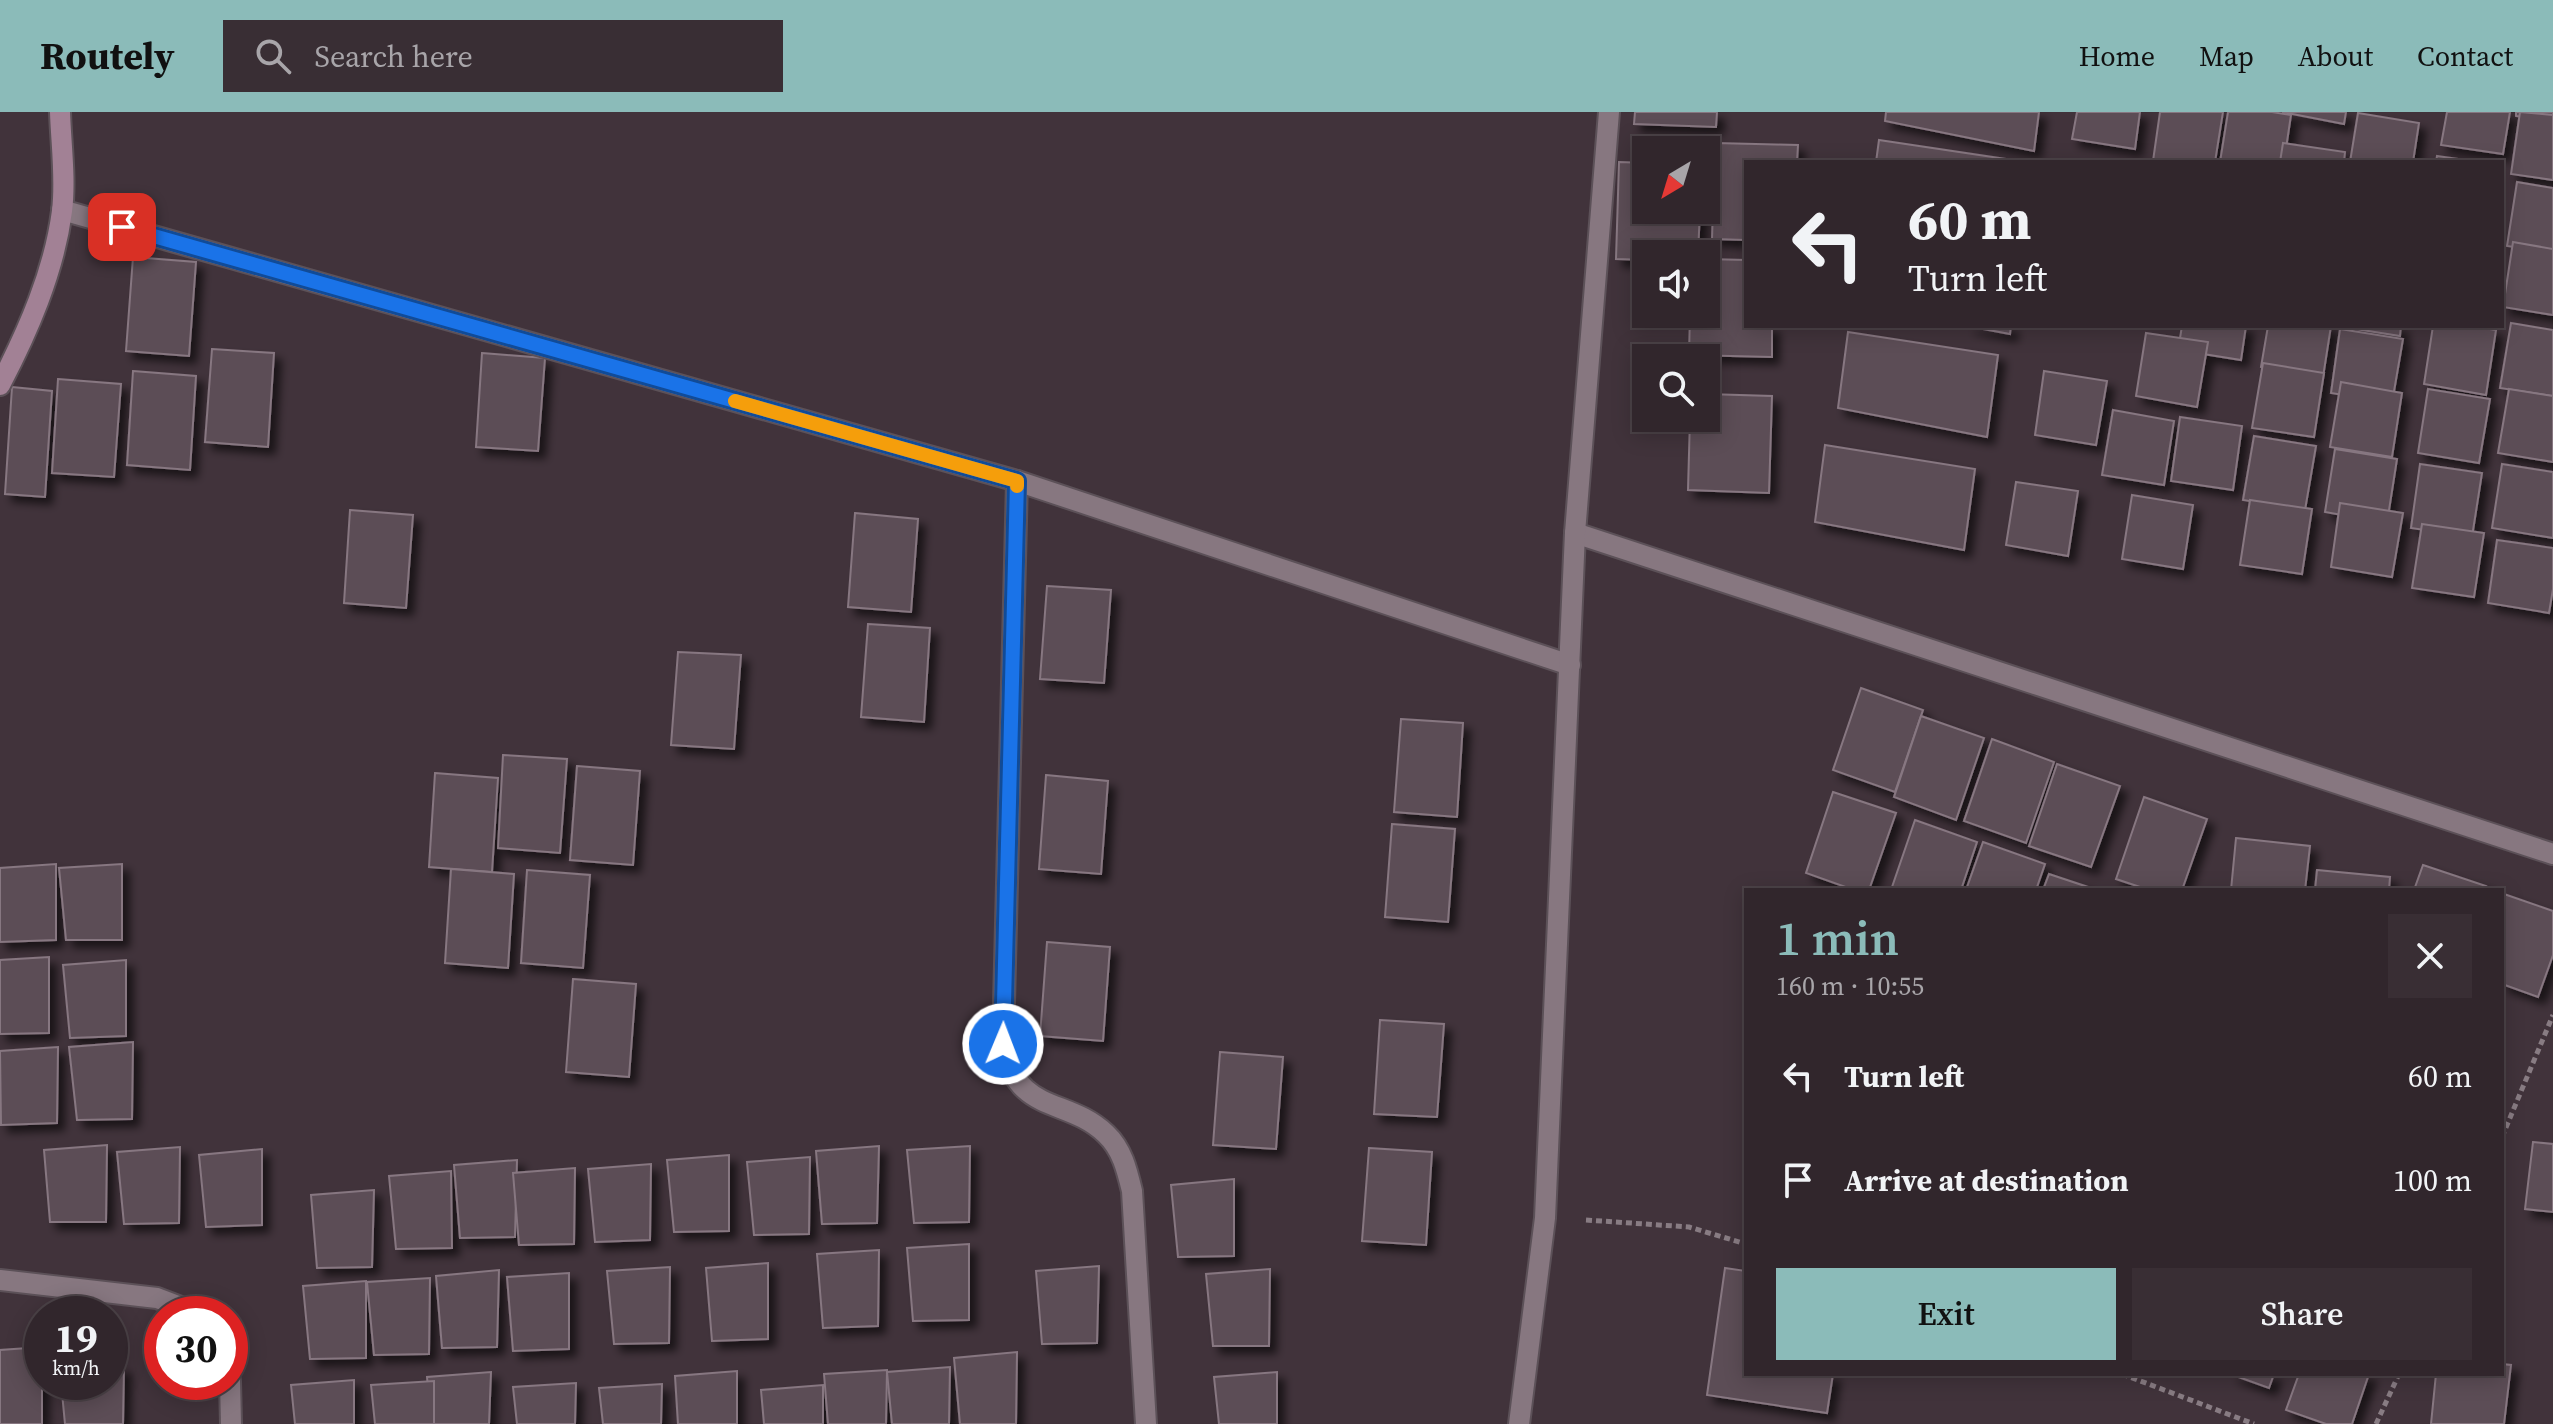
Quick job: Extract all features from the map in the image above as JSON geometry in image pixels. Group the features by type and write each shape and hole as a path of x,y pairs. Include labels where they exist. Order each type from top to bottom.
{"street":[{"path":"0,385 21,344 46,280 62,210 60,112"},
{"path":"1519,1424 1545,1218 1575,533 1609,112"},
{"path":"62,210 1017,481 1570,665"},
{"path":"1017,481 1003,1044 1008,1068 1025,1090 1048,1106 1087,1121 1106,1134 1125,1162 1132,1191 1146,1424"},
{"path":"1575,533 2553,854"},
{"path":"0,1280 144,1297"},
{"path":"230,1400 231,1424"}],"path":[{"path":"2504,1132 2553,1015"},
{"path":"1545,1218 1689,1227 1744,1243"},
{"path":"2127,1376 2254,1424"},
{"path":"2376,1424 2398,1376"}],"building":[{"path":"1635,112 1717,112 1716,127 1634,124"},
{"path":"1886,112 2039,112 2034,151 1885,121"},
{"path":"2077,112 2140,112 2135,149 2072,139"},
{"path":"2160,112 2223,112 2215,160 2153,160"},
{"path":"2228,112 2291,115 2284,160 2220,160"},
{"path":"2282,112 2346,112 2344,124"},
{"path":"2447,112 2510,112 2503,154 2441,145"},
{"path":"2516,112 2553,112 2553,122 2516,116"},
{"path":"2520,112 2553,115 2553,180 2511,174"},
{"path":"2358,113 2419,123 2413,160 2350,160"},
{"path":"1879,140 2013,160 1876,160"},
{"path":"1720,143 1798,145 1797,160 1744,160 1744,240 1712,239 1712,224 1720,224"},
{"path":"2283,143 2345,152 2344,160 2280,160"},
{"path":"2437,156 2465,160 2436,160"},
{"path":"1619,162 1632,162 1632,224 1699,224 1699,240 1632,240 1632,260 1616,259"},
{"path":"2517,182 2553,188 2553,253 2507,246"},
{"path":"2513,242 2553,249 2553,315 2504,307"},
{"path":"133,257 196,262 189,356 126,351"},
{"path":"1720,259 1744,260 1744,328 1772,328 1772,357 1720,356 1720,344 1689,344 1690,328 1720,328"},
{"path":"2511,323 2553,330 2553,396 2500,388"},
{"path":"1978,328 2011,328 2010,334"},
{"path":"2182,328 2246,328 2241,360 2178,350"},
{"path":"2268,328 2331,328 2323,377 2261,367"},
{"path":"2350,328 2401,328 2400,336"},
{"path":"2433,328 2496,330 2486,395 2424,384"},
{"path":"2340,329 2403,339 2392,403 2331,393"},
{"path":"1848,332 1998,355 1987,437 1838,408"},
{"path":"2146,333 2208,342 2197,407 2136,396"},
{"path":"212,349 274,353 268,447 205,442"},
{"path":"482,353 545,358 538,451 476,447"},
{"path":"2263,363 2324,373 2314,437 2252,428"},
{"path":"133,371 196,376 190,470 127,465"},
{"path":"2044,371 2107,381 2096,445 2035,435"},
{"path":"58,379 121,384 114,477 52,473"},
{"path":"2341,382 2402,393 2392,457 2330,447"},
{"path":"12,387 52,391 45,497 5,494"},
{"path":"2428,389 2490,399 2479,463 2418,453"},
{"path":"2509,389 2553,396 2553,462 2498,453"},
{"path":"1720,394 1772,396 1769,493 1688,490 1690,432 1720,432"},
{"path":"2113,410 2174,421 2164,485 2102,475"},
{"path":"2180,417 2242,426 2233,490 2171,481"},
{"path":"2254,436 2316,446 2305,510 2243,500"},
{"path":"1825,445 1975,469 1964,550 1815,522"},
{"path":"2335,449 2397,459 2387,523 2325,512"},
{"path":"2420,464 2482,473 2472,537 2411,528"},
{"path":"2502,464 2553,472 2553,538 2492,528"},
{"path":"2016,482 2078,491 2068,556 2006,545"},
{"path":"2132,495 2193,505 2183,569 2122,559"},
{"path":"2250,500 2312,509 2302,574 2240,565"},
{"path":"2340,503 2403,513 2392,577 2331,567"},
{"path":"350,510 413,515 406,608 344,603"},
{"path":"855,513 918,519 911,612 848,607"},
{"path":"2422,524 2484,533 2474,597 2412,588"},
{"path":"2497,540 2553,548 2553,589 2549,613 2488,603"},
{"path":"1047,586 1111,590 1104,683 1040,679"},
{"path":"868,624 930,628 924,722 861,717"},
{"path":"678,652 741,655 734,749 671,745"},
{"path":"1861,688 1923,710 1895,792 1833,770"},
{"path":"1921,716 1984,738 1956,820 1894,797"},
{"path":"1401,719 1463,723 1457,817 1394,812"},
{"path":"1992,739 2054,762 2026,843 1964,821"},
{"path":"503,755 567,759 560,853 498,848"},
{"path":"2057,764 2120,786 2091,867 2029,846"},
{"path":"577,766 640,771 633,865 570,860"},
{"path":"435,773 498,778 492,872 429,867"},
{"path":"1046,775 1108,781 1101,874 1039,869"},
{"path":"1833,792 1896,813 1870,888 1848,888 1806,873"},
{"path":"2144,797 2207,819 2183,888 2143,888 2116,879"},
{"path":"1915,820 1977,842 1962,888 1892,888"},
{"path":"1392,824 1455,829 1448,922 1385,917"},
{"path":"2236,838 2310,846 2305,888 2231,888"},
{"path":"1983,842 2045,864 2037,888 1967,888"},
{"path":"56,864 56,940 0,942 0,868"},
{"path":"122,864 122,940 66,940 59,868"},
{"path":"2423,865 2486,886 2485,888 2415,888"},
{"path":"451,869 514,874 508,968 445,963"},
{"path":"527,870 590,875 583,968 521,963"},
{"path":"2317,870 2390,877 2389,888 2315,888"},
{"path":"2049,874 2088,887 2088,888 2044,888"},
{"path":"2504,894 2553,911 2553,955 2538,997 2504,985"},
{"path":"1047,942 1110,947 1103,1041 1040,1036"},
{"path":"49,957 49,1033 0,1034 0,960"},
{"path":"126,960 126,1036 70,1038 63,965"},
{"path":"573,979 636,984 629,1077 566,1072"},
{"path":"1380,1020 1444,1024 1437,1117 1374,1114"},
{"path":"133,1042 132,1119 77,1120 69,1047"},
{"path":"58,1047 57,1123 1,1125 0,1051"},
{"path":"1220,1052 1283,1057 1276,1149 1213,1145"},
{"path":"2533,1142 2553,1144 2553,1212 2525,1209"},
{"path":"107,1145 106,1222 50,1222 44,1150"},
{"path":"879,1146 877,1223 822,1224 816,1151"},
{"path":"970,1146 969,1222 914,1223 907,1150"},
{"path":"180,1147 179,1223 124,1224 117,1152"},
{"path":"1369,1148 1432,1152 1426,1245 1362,1241"},
{"path":"262,1149 262,1225 206,1227 199,1155"},
{"path":"729,1155 729,1231 674,1232 667,1160"},
{"path":"810,1157 809,1234 754,1235 747,1162"},
{"path":"517,1160 515,1237 460,1238 454,1165"},
{"path":"651,1164 650,1240 595,1242 588,1169"},
{"path":"575,1168 574,1244 519,1245 513,1173"},
{"path":"451,1171 452,1248 396,1249 389,1176"},
{"path":"1234,1179 1234,1256 1178,1257 1171,1185"},
{"path":"374,1190 372,1267 317,1268 311,1195"},
{"path":"969,1244 969,1320 913,1321 907,1248"},
{"path":"879,1250 878,1326 823,1328 817,1254"},
{"path":"768,1263 768,1339 712,1341 706,1268"},
{"path":"1099,1266 1097,1343 1042,1344 1036,1271"},
{"path":"670,1267 669,1343 614,1344 607,1271"},
{"path":"1725,1268 1744,1271 1744,1376 1833,1376 1827,1413 1707,1395"},
{"path":"1270,1269 1269,1346 1213,1346 1206,1274"},
{"path":"499,1270 497,1347 442,1348 436,1276"},
{"path":"569,1273 569,1349 513,1351 507,1277"},
{"path":"430,1278 429,1354 374,1355 367,1282"},
{"path":"366,1281 366,1358 310,1359 303,1286"},
{"path":"24,1348 24,1400 42,1400 42,1424 0,1424 0,1350"},
{"path":"1017,1352 1016,1424 960,1424 954,1358"},
{"path":"2504,1364 2511,1365 2504,1424 2431,1424 2436,1376 2504,1376"},
{"path":"950,1367 949,1424 892,1424 887,1372"},
{"path":"887,1370 886,1424 828,1424 824,1374"},
{"path":"737,1371 737,1424 678,1424 675,1376"},
{"path":"491,1372 489,1424 431,1424 427,1377"},
{"path":"1277,1372 1277,1424 1219,1424 1214,1377"},
{"path":"2236,1376 2273,1376 2269,1388"},
{"path":"2298,1376 2368,1376 2352,1424 2326,1424 2286,1410"},
{"path":"354,1380 354,1424 295,1424 291,1385"},
{"path":"434,1381 434,1424 375,1424 371,1385"},
{"path":"576,1383 575,1424 517,1424 513,1387"},
{"path":"662,1384 661,1424 603,1424 599,1388"},
{"path":"823,1385 823,1424 764,1424 761,1390"},
{"path":"63,1400 123,1400 123,1424 65,1424"}],"slow traffic":[{"path":"735,401 1017,481 1017,486"}],"route":[{"path":"122,227 1017,481 1003,1044"}]}
